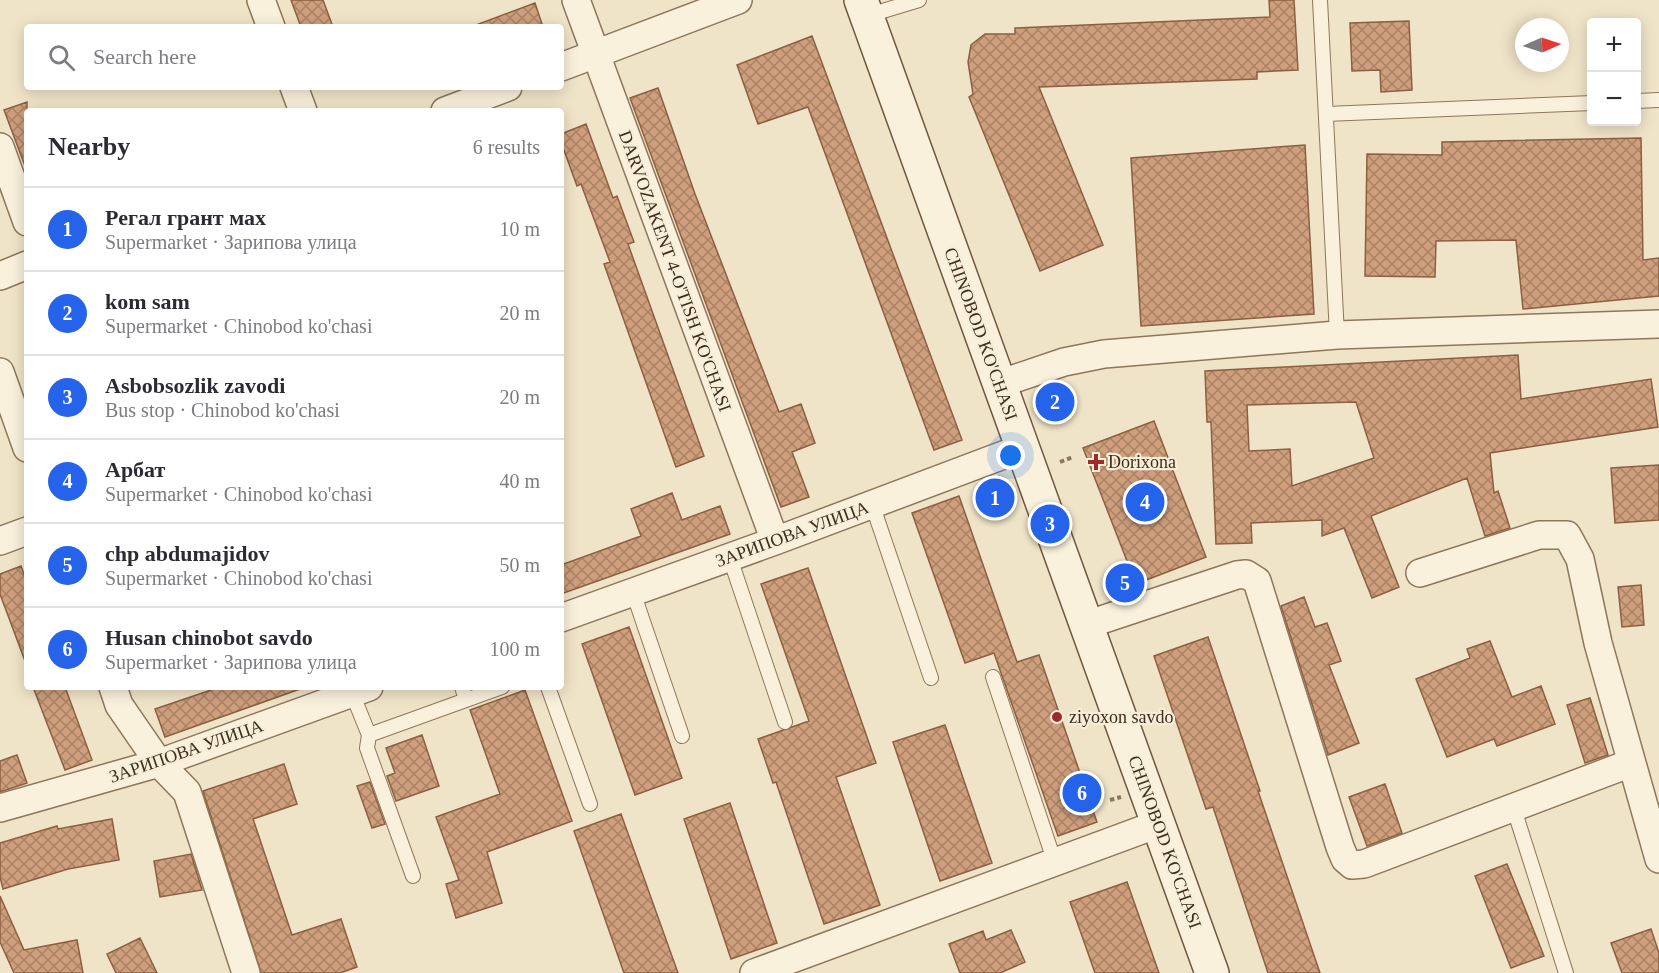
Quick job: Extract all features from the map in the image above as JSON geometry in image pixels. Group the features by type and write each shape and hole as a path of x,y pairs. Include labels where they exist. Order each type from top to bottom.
{"main road":[{"name":"CHINOBOD KO'CHASI","path":"864,8 1212,973"}],"street":[{"path":"261,0 270,24"},
{"name":"DARVOZAKENT 4-O'TISH KO'CHASI","path":"576,0 775,541"},
{"path":"564,66 738,0"},
{"path":"295,90 302,108"},
{"path":"453,108 500,90"},
{"path":"0,147 24,214"},
{"path":"0,276 24,266"},
{"path":"999,384 1064,362 1104,354 1337,335 1659,324"},
{"path":"0,372 24,440"},
{"name":"ЗАРИПОВА УЛИЦА","path":"564,617 730,558 1022,448"},
{"path":"0,541 24,532"},
{"path":"1420,573 1539,535 1567,535 1580,559 1599,642 1659,859"},
{"path":"1086,625 1237,576 1246,574 1257,581 1340,847 1345,859 1352,865 1364,864 1631,763"},
{"path":"114,690 119,705 159,763 188,792 246,973"},
{"name":"ЗАРИПОВА УЛИЦА","path":"0,808 159,763 361,690"},
{"path":"754,973 1158,824"}],"lane":[{"path":"864,8 919,0"},
{"path":"1320,0 1337,335"},
{"path":"1641,101 1659,100"},
{"path":"1326,114 1587,103"},
{"path":"872,504 931,678"},
{"path":"730,558 785,722"},
{"path":"633,592 682,736"},
{"path":"993,677 1055,863"},
{"path":"361,690 369,735 368,748 413,876"},
{"path":"369,735 464,693 483,690"},
{"path":"549,690 590,804"},
{"path":"1513,806 1566,973"}],"path":[{"path":"1060,462 1073,457"}],"building":[{"path":"291,0 323,0 332,24 300,24"},
{"path":"1269,0 1294,0 1298,70 1257,72 1257,79 1039,87 1103,245 1040,271 969,97 973,94 968,62 971,45 985,34 1015,34 1015,28 1270,17"},
{"path":"535,3 542,24 479,24"},
{"path":"1409,21 1412,90 1381,92 1380,70 1352,71 1350,23"},
{"path":"812,36 962,440 934,450 808,107 758,124 737,65"},
{"path":"658,88 695,194 779,412 801,404 815,443 792,452 809,497 781,507 630,98"},
{"path":"27,102 27,108 24,108 24,163 4,110"},
{"path":"586,124 613,198 617,196 634,242 628,244 704,456 676,467 604,264 610,262 581,184 577,186 564,150 564,133"},
{"path":"1641,138 1643,260 1659,258 1659,296 1523,309 1516,240 1436,241 1435,277 1365,276 1367,154 1442,155 1442,142"},
{"path":"1305,145 1314,314 1141,326 1131,158"},
{"path":"1518,355 1521,399 1651,379 1658,427 1490,453 1494,493 1498,491 1510,528 1485,536 1467,478 1371,516 1399,587 1372,598 1344,528 1322,536 1322,520 1251,523 1252,543 1216,544 1211,422 1207,422 1205,371","holes":["1356,402 1374,458 1292,486 1290,449 1249,451 1247,405"]},
{"path":"1154,421 1206,557 1136,584 1083,448"},
{"path":"1659,465 1659,520 1615,523 1611,468"},
{"path":"672,493 682,520 720,506 730,534 564,593 564,564 641,536 631,509"},
{"path":"959,496 1017,662 1039,655 1097,822 1058,836 994,653 965,663 912,513"},
{"path":"21,566 24,574 24,658 0,594 0,574"},
{"path":"808,568 876,763 836,777 880,905 824,924 776,782 773,783 758,739 809,721 761,584"},
{"path":"1641,585 1644,625 1622,627 1618,587"},
{"path":"1304,597 1315,627 1327,623 1341,661 1329,665 1359,743 1328,755 1281,606"},
{"path":"629,627 682,778 635,795 582,644"},
{"path":"1208,637 1320,973 1268,973 1213,807 1206,809 1154,656"},
{"path":"1490,641 1512,697 1541,686 1555,724 1497,746 1494,739 1447,757 1416,679 1470,658 1467,649"},
{"path":"34,690 66,690 92,760 65,770"},
{"path":"211,690 297,690 165,737 155,709"},
{"path":"525,690 572,821 487,852 502,903 456,918 446,884 459,880 436,817 500,794 470,710"},
{"path":"1590,698 1608,755 1585,763 1567,705"},
{"path":"945,725 992,863 940,881 893,742"},
{"path":"422,735 439,786 396,801 387,776 395,773 386,748"},
{"path":"17,755 27,783 0,792 0,761"},
{"path":"284,764 297,804 253,819 292,935 341,919 357,967 340,973 261,973 203,791"},
{"path":"370,782 385,824 372,828 357,786"},
{"path":"1385,784 1402,833 1367,846 1349,797"},
{"path":"730,803 777,943 731,959 684,819"},
{"path":"621,814 678,973 624,973 574,831"},
{"path":"112,819 119,860 68,869 3,889 0,877 0,843 57,826 58,829"},
{"path":"191,854 202,890 160,897 154,861"},
{"path":"1507,864 1544,956 1511,968 1475,876"},
{"path":"1127,882 1159,973 1095,973 1070,902"},
{"path":"0,896 24,950 77,940 83,973 14,973 0,942"},
{"path":"1651,929 1659,953 1659,973 1622,973 1611,943"},
{"path":"1011,930 1025,962 1000,973 960,973 949,944 983,931 986,940"},
{"path":"140,938 157,973 116,973 107,954"}],"place":[{"name":"kom sam","path":"1055,402"},
{"name":"Dorixona","path":"1096,462"},
{"name":"Регал грант мах","path":"995,498"},
{"name":"Арбат","path":"1145,502"},
{"name":"Asbobsozlik zavodi","path":"1050,524"},
{"name":"chp abdumajidov","path":"1125,583"},
{"name":"ziyoxon savdo","path":"1057,717"},
{"name":"Husan chinobot savdo","path":"1082,793"}]}
